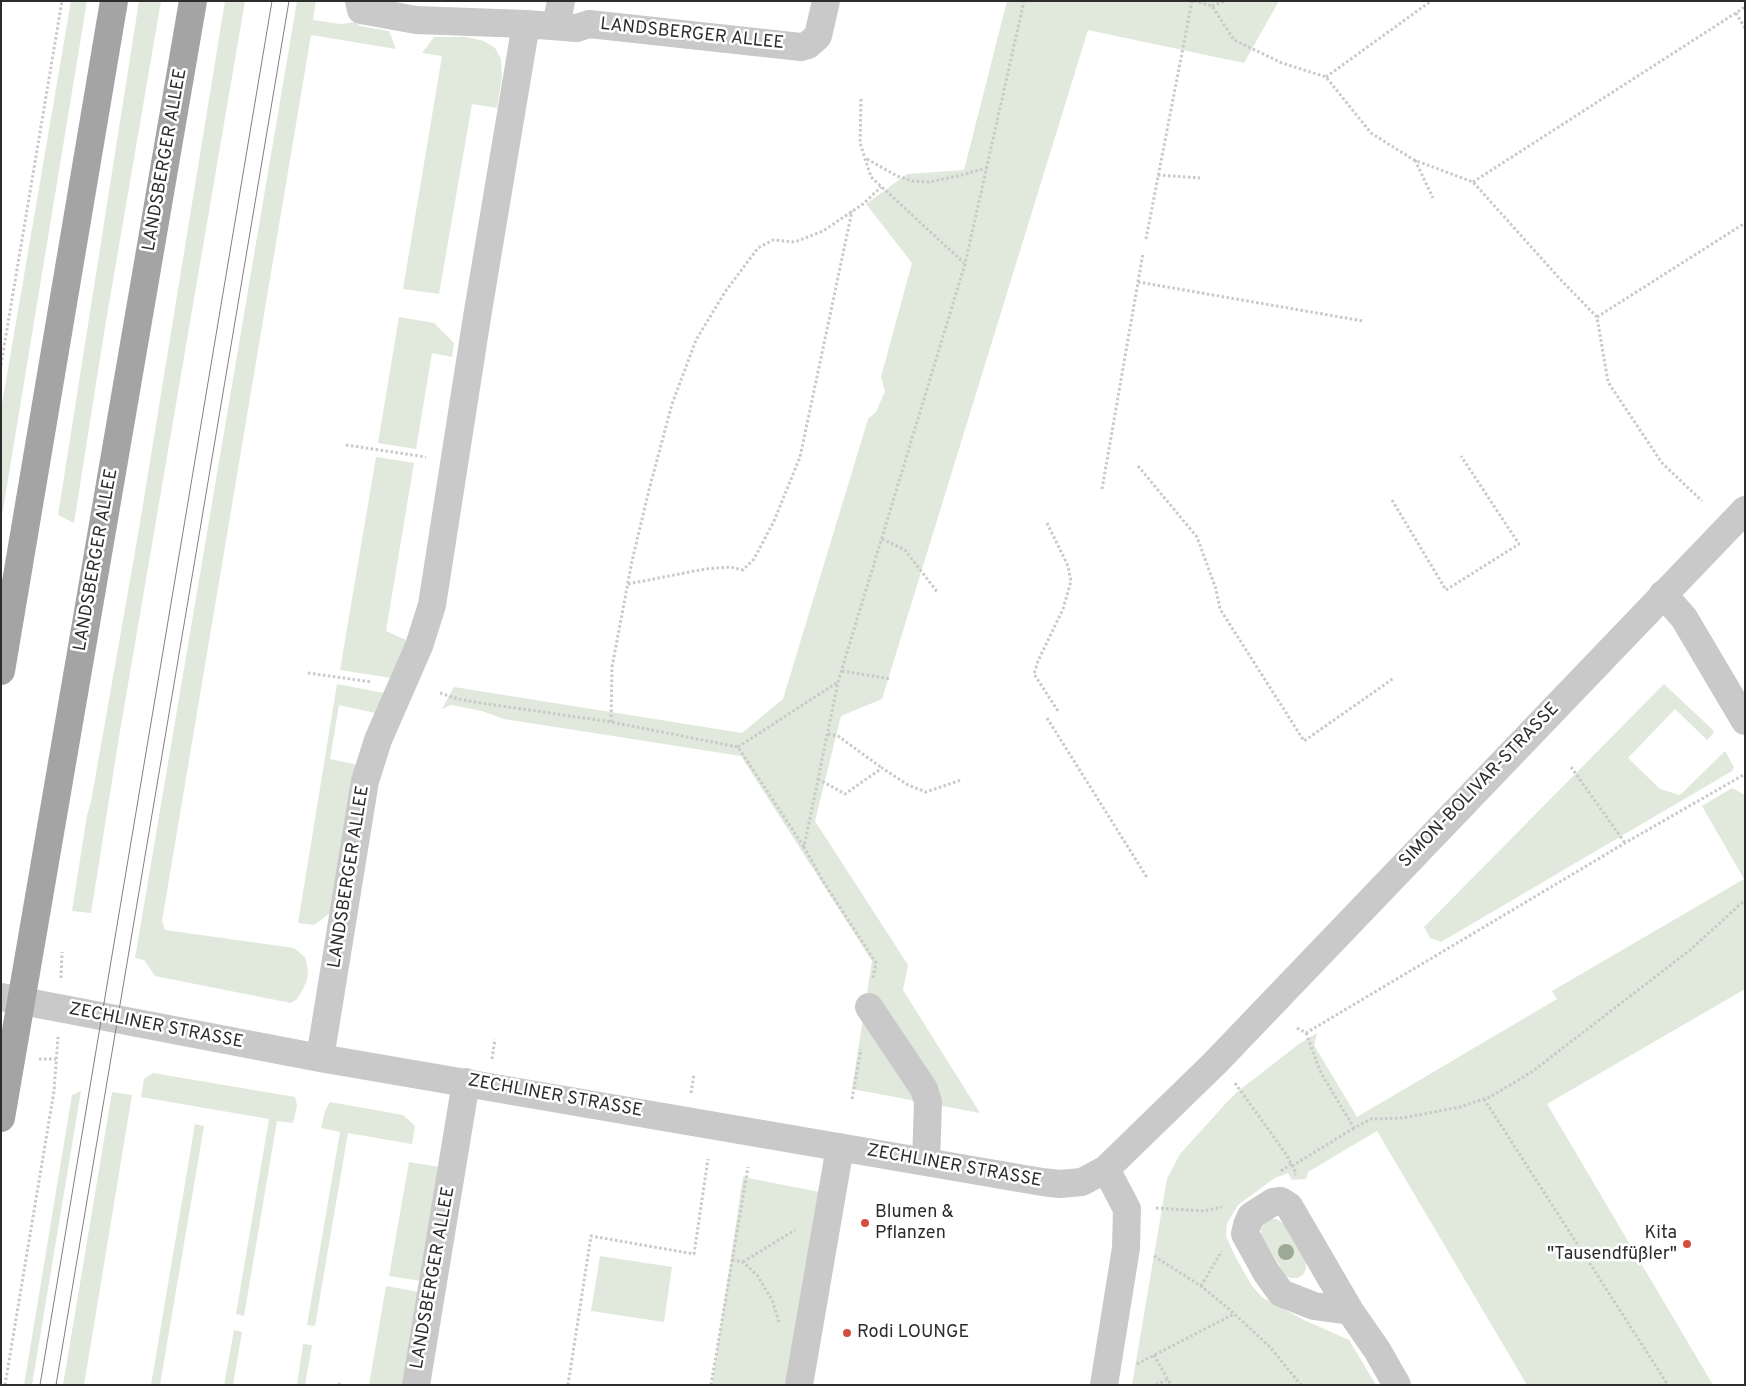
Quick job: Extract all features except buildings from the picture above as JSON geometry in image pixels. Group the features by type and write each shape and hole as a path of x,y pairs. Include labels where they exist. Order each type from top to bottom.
{"main road":[{"path":"1,671 114,1"},
{"name":"LANDSBERGER ALLEE","path":"1,1118 11,999 193,1"}],"street":[{"name":"LANDSBERGER ALLEE","path":"359,1 361,10 416,20 526,24 559,14 577,28 590,24 801,47 808,45 818,36 826,1"},
{"name":"LANDSBERGER ALLEE","path":"320,1058 365,781 378,740 419,646 432,605 526,24"},
{"name":"SIMON-BOLIVAR-STRASSE","path":"1215,1063 1745,510"},
{"path":"1663,594 1684,618 1745,721"},
{"name":"ZECHLINER STRASSE","path":"11,999 320,1058 1060,1184 1082,1182 1106,1169 1215,1063"},
{"path":"868,1007 924,1089 928,1102 926,1162"},
{"name":"LANDSBERGER ALLEE","path":"416,1385 466,1082"},
{"path":"799,1385 840,1147"},
{"path":"1104,1385 1126,1248 1127,1209 1106,1169"},
{"path":"1350,1311 1314,1306 1281,1293 1266,1272 1245,1234 1246,1225 1251,1216 1273,1202 1280,1201 1289,1206 1350,1311 1377,1350 1397,1385"}],"path":[{"path":"1,364 62,1"},
{"path":"804,847 838,682 964,264 1024,1"},
{"path":"1146,239 1193,1 1212,6 1225,1"},
{"path":"1326,78 1431,1"},
{"path":"1212,6 1234,40 1282,63 1326,78 1371,133 1414,160 1473,182 1560,279 1597,317 1608,382 1662,463 1702,501"},
{"path":"1473,182 1745,7"},
{"path":"1736,13 1745,28"},
{"path":"861,100 860,143 871,177 964,264"},
{"path":"866,159 896,176 912,181 929,182 987,168"},
{"path":"1414,160 1433,198"},
{"path":"1158,175 1200,178"},
{"path":"611,722 612,667 628,584 649,490 672,404 696,340 725,292 758,248 773,240 795,242 823,231 863,204 881,187"},
{"path":"628,584 705,569 730,567 743,570 754,559 774,521 800,457 852,211"},
{"path":"1597,317 1745,222"},
{"path":"1102,489 1143,253"},
{"path":"1138,282 1363,321"},
{"path":"346,445 454,462"},
{"path":"1392,500 1446,590 1519,544 1462,456"},
{"path":"1138,466 1197,537 1216,589 1220,609 1304,741 1394,678"},
{"path":"1047,524 1068,566 1071,581 1063,609 1038,661 1034,674 1058,711"},
{"path":"882,539 905,550 938,593"},
{"path":"842,671 891,679"},
{"path":"308,672 401,687"},
{"path":"440,693 482,704 611,722 738,747 838,682"},
{"path":"1047,718 1148,879"},
{"path":"828,734 838,736 908,785 926,792 961,780"},
{"path":"738,747 804,847 823,882"},
{"path":"1571,767 1625,843"},
{"path":"818,778 845,794 882,768"},
{"path":"1306,1033 1625,843 1745,774"},
{"path":"1292,1166 1371,1119 1402,1118 1460,1107 1490,1098 1541,1065 1690,950 1745,900"},
{"path":"1296,1028 1306,1033 1321,1073 1354,1128"},
{"path":"1215,1063 1236,1083 1296,1173 1289,1206"},
{"path":"1484,1099 1668,1385"},
{"path":"5,1385 50,1113"},
{"path":"568,1385 591,1236 694,1254 708,1159"},
{"path":"712,1385 748,1167"},
{"path":"1156,1208 1204,1211 1230,1206"},
{"path":"742,1262 829,1209"},
{"path":"1201,1286 1223,1249"},
{"path":"1149,1254 1159,1258 1201,1286 1234,1314 1270,1347 1301,1385"},
{"path":"732,1260 742,1262 757,1276 772,1300 782,1327"},
{"path":"1131,1367 1234,1314"},
{"path":"1154,1355 1171,1385"},
{"path":"1156,1385 1168,1379"}],"shaded area":[{"path":"71,1 87,1 1,522 1,410"},
{"path":"139,1 161,1 104,333 74,523 58,515"},
{"path":"225,1 245,1 119,737 91,913 72,911 87,815 91,802 139,529"},
{"path":"297,1 316,1 313,20 341,24 356,22 360,26 389,31 396,49 311,35 162,921 165,930 294,948 305,957 308,970 307,980 303,989 297,999 291,1003 155,976 144,960 135,958"},
{"path":"1007,1 1279,1 1244,63 1088,30 882,699 841,716 815,821 908,965 903,990 980,1113 852,1089 872,961 741,756 504,719 482,711 451,705 442,709 454,687 742,733 783,699 868,419 876,412 885,391 881,377 912,263 866,204 907,174 964,170"},
{"path":"434,37 466,37 484,41 495,48 501,59 502,76 497,108 472,104 439,294 403,289 442,56 422,53"},
{"path":"399,317 434,323 454,343 452,357 432,353 416,449 378,443"},
{"path":"376,457 414,463 386,631 406,640 402,656 391,678 340,670"},
{"path":"337,684 384,693 375,713 339,705 330,759 358,765 330,913 314,925 298,923"},
{"path":"1664,684 1714,733 1707,740 1675,709 1628,758 1660,789 1680,795 1725,751 1734,767 1732,771 1441,942 1430,938 1424,927"},
{"path":"1732,788 1745,795 1745,989 1547,1104 1713,1385 1527,1385 1377,1131 1308,1172 1306,1179 1292,1180 1288,1173 1275,1178 1238,1205 1227,1223 1226,1236 1252,1286 1263,1298 1304,1320 1349,1340 1376,1385 1132,1385 1167,1179 1180,1154 1237,1092 1299,1044 1317,1033 1314,1045 1357,1117 1557,999 1552,991 1744,879 1702,806"},
{"path":"153,1073 295,1097 297,1105 293,1123 277,1121 244,1316 236,1314 269,1119 141,1097 144,1079"},
{"path":"81,1091 32,1385 24,1385 72,1095"},
{"path":"112,1092 132,1095 84,1385 63,1385"},
{"path":"330,1102 403,1115 415,1126 412,1144 348,1133 315,1326 307,1325 340,1132 321,1128 325,1111"},
{"path":"195,1124 204,1126 160,1385 151,1385"},
{"path":"409,1162 440,1167 421,1281 389,1276"},
{"path":"743,1177 840,1196 810,1385 712,1385"},
{"path":"1270,1219 1277,1219 1284,1224 1306,1263 1303,1275 1297,1278 1290,1278 1285,1275 1261,1235 1261,1228"},
{"path":"600,1256 672,1267 664,1322 591,1311"},
{"path":"386,1286 419,1292 404,1385 369,1385"},
{"path":"234,1330 242,1332 233,1385 224,1385"},
{"path":"303,1344 312,1345 305,1385 297,1385"}],"tram line":[{"path":"40,1385 272,1"},
{"path":"56,1385 289,1"}],"place":[{"name":"Blumen & Pflanzen","path":"865,1223"},
{"name":"Kita \"Tausendfüßler\"","path":"1687,1244"},
{"name":"Rodi LOUNGE","path":"847,1333"}]}
